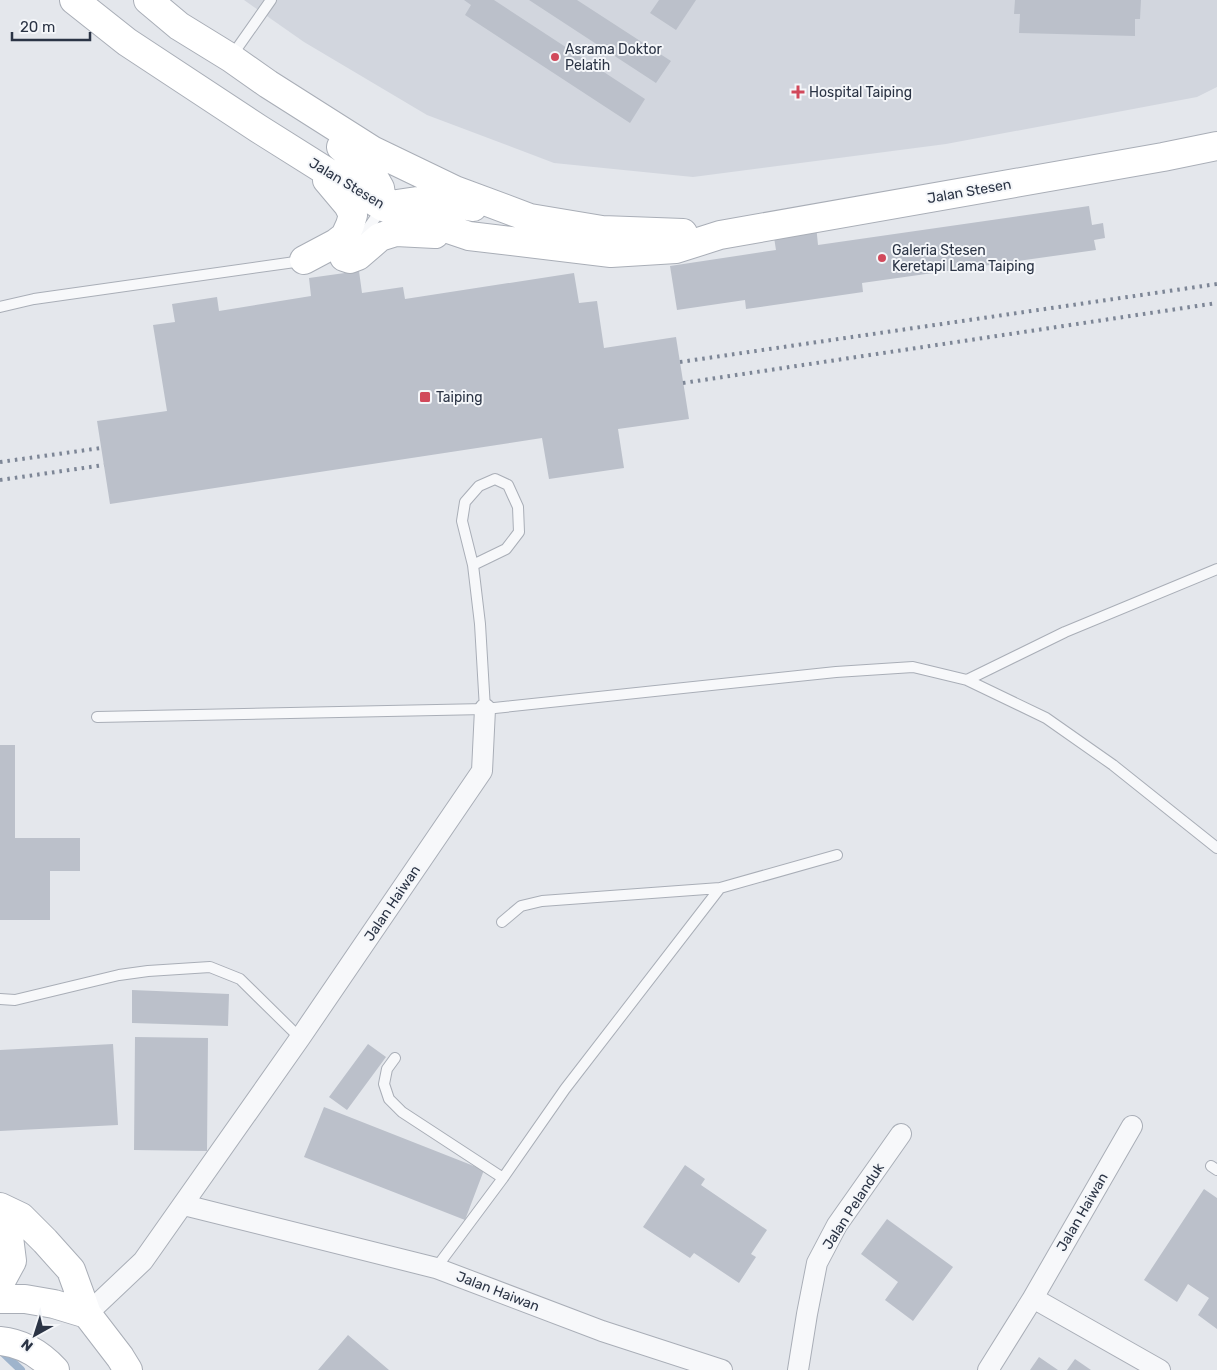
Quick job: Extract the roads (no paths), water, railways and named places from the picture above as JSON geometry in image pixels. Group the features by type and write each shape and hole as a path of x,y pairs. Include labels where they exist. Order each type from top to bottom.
{"main road":[{"path":"60,0 127,42"},
{"name":"Jalan Stesen","path":"74,0 127,42 259,129 383,207 468,236 611,253 676,249 720,235 1217,146"},
{"path":"140,0 179,26"},
{"name":"Jalan Stesen","path":"148,0 179,26 372,150 455,190 530,218 602,230 720,235"},
{"path":"268,84 294,110 372,172 380,188 383,207 417,201 443,202 530,218"},
{"path":"259,129 330,182 348,205 353,215 350,225 344,236 336,243 328,258 350,259 358,256 380,237 396,232 468,236"},
{"path":"0,1206 21,1217 71,1270 88,1314 128,1370"},
{"path":"0,1219 9,1237 12,1261 0,1283"},
{"path":"0,1299 25,1299 54,1304 88,1314"},
{"path":"2,1342 16,1344 35,1352 55,1370"}],"street":[{"name":"Jalan Haiwan","path":"88,1314 143,1261 184,1205 482,771 485,709"},
{"name":"Jalan Haiwan","path":"988,1370 1033,1298 1132,1126"},
{"name":"Jalan Pelanduk","path":"798,1370 806,1314 817,1263 837,1225 901,1134"},
{"name":"Jalan Haiwan","path":"184,1205 436,1268 602,1331 722,1370"},
{"path":"1033,1298 1160,1370"}],"lane":[{"path":"231,58 270,0"},
{"path":"0,307 34,299 328,258 365,234 383,207"},
{"name":"Jalan Haiwan","path":"473,565 506,549 519,532 518,507 508,485 495,479 479,486 465,502 462,521 473,565 480,624 485,709"},
{"path":"967,680 1065,632 1217,569"},
{"path":"97,717 485,709 836,672 913,667 967,680 1046,718 1113,766 1217,848"},
{"path":"502,922 521,906 542,900 720,888 837,855"},
{"path":"436,1268 503,1178 565,1089 720,888"},
{"path":"0,999 15,1000 119,975 210,967 240,979 300,1038"},
{"path":"395,1058 387,1069 384,1084 389,1099 402,1112 503,1178"}],"waterway":[{"path":"0,1350 21,1370"}],"railway":[{"path":"680,362 1217,284"},
{"path":"683,383 1217,303"},
{"path":"0,462 101,448"},
{"path":"0,480 104,465"}],"place":[{"name":"Asrama Doktor Pelatih","path":"555,57"},
{"name":"Hospital Taiping","path":"798,92"},
{"name":"Galeria Stesen Keretapi Lama Taiping","path":"882,258"},
{"name":"Taiping","path":"425,397"}]}
